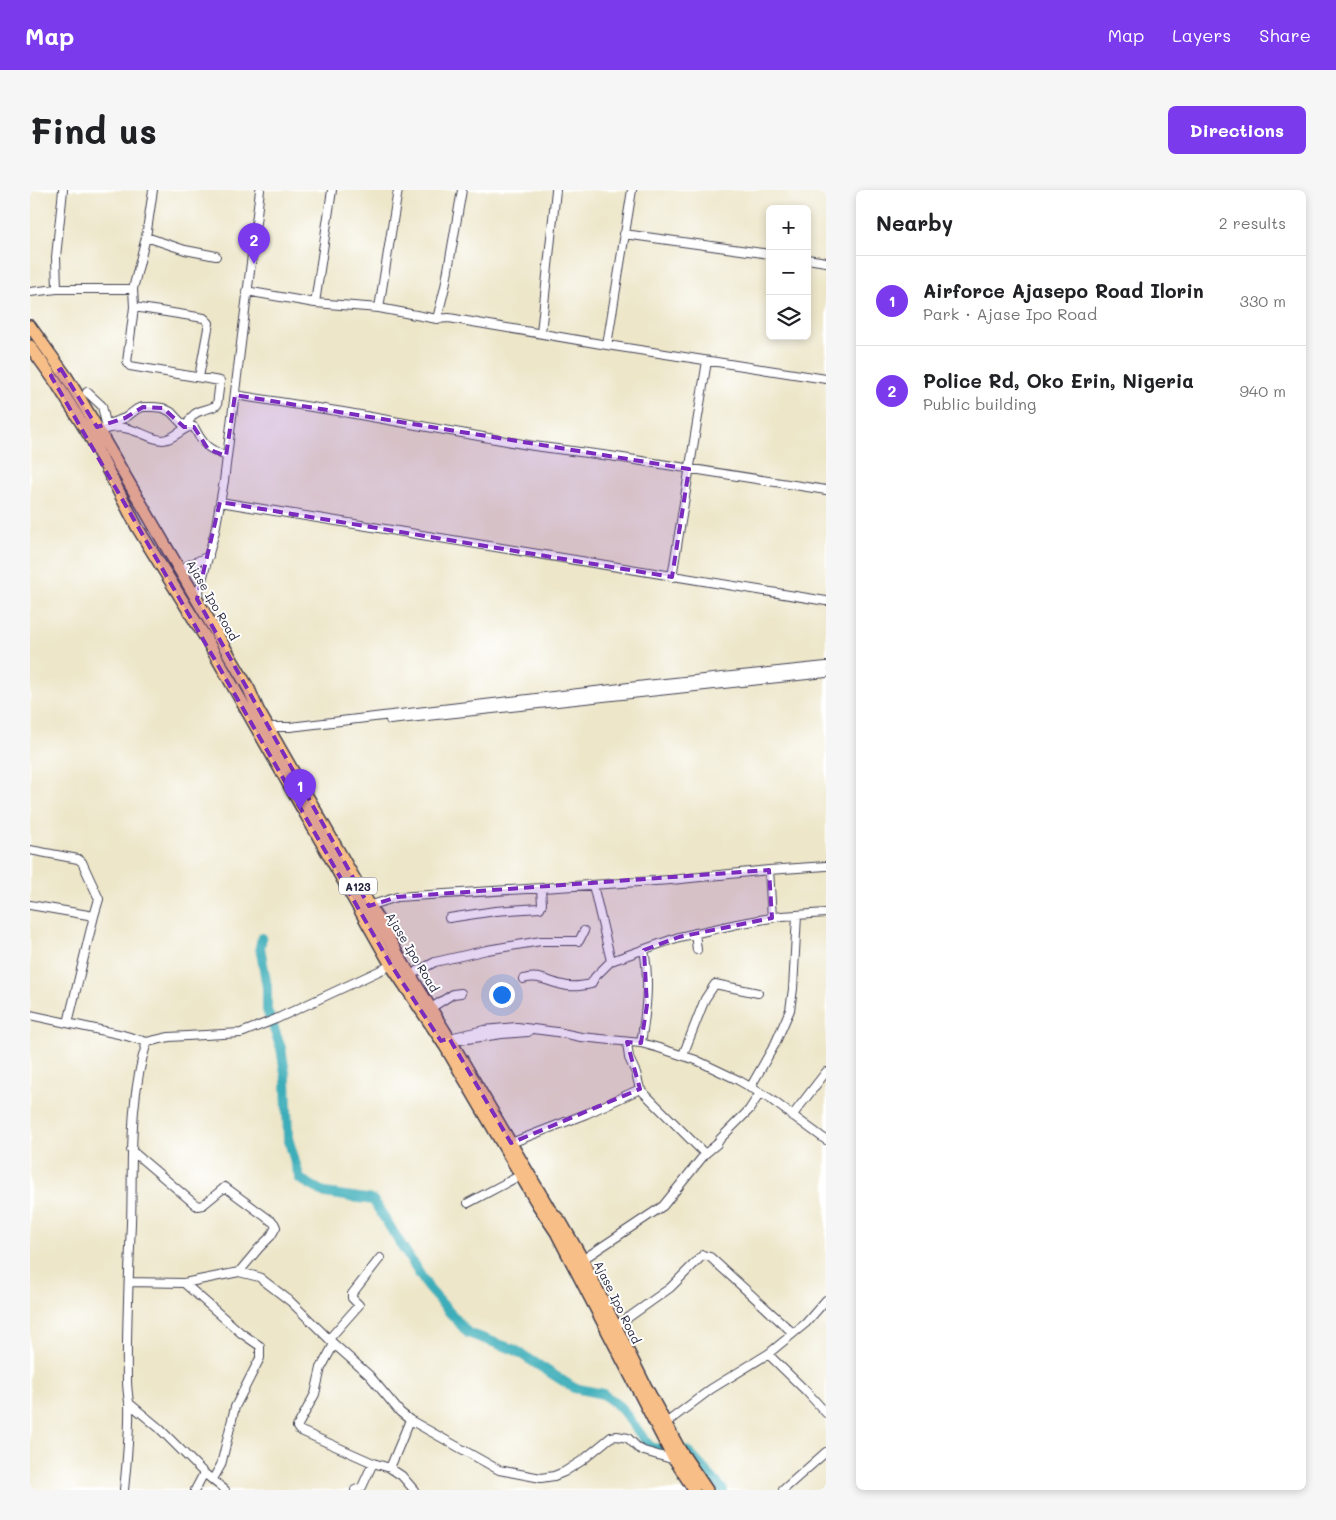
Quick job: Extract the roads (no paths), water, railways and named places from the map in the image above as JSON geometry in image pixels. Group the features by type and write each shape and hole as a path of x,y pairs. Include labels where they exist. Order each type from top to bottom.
{"highway":[{"name":"Ajase Ipo Road","path":"30,326 104,428 180,569 249,689 274,739 369,906 396,962 410,975 431,1008 447,1042 521,1175 599,1305 664,1440 707,1490"},
{"name":"Ajase Ipo Road","path":"30,346 92,440 137,527 205,637 396,962 511,1143 582,1260 599,1305 615,1327 666,1423 694,1490"},
{"path":"51,376 61,369"}],"street":[{"path":"57,289 56,257 63,190"},
{"path":"104,428 121,427 163,440 179,434 186,427 191,417 200,410 217,404 220,381 127,365 134,307 133,289 146,238 153,190"},
{"path":"197,599 209,556 220,502 260,190"},
{"path":"314,303 332,190"},
{"path":"379,308 398,190"},
{"path":"437,319 445,287 462,190"},
{"path":"541,333 556,190"},
{"path":"607,346 632,190"},
{"path":"624,234 766,253"},
{"path":"146,238 185,250 216,256"},
{"path":"811,260 826,262"},
{"path":"30,292 57,289 133,289"},
{"path":"246,291 314,303 379,308 437,319 449,318 607,346 826,379"},
{"path":"134,307 207,320 199,376"},
{"path":"672,576 707,361"},
{"path":"87,392 102,406 104,428"},
{"path":"235,395 534,446 826,490"},
{"path":"104,428 125,418 137,409 143,407 163,408 171,412 186,427 194,427 208,449 226,456"},
{"path":"220,502 826,601"},
{"path":"180,569 209,556"},
{"path":"267,726 290,727 826,666"},
{"path":"274,739 283,732 294,730 826,673"},
{"path":"30,850 78,859 82,862 98,899 68,1023"},
{"path":"369,906 396,897 671,880 826,866"},
{"path":"769,870 772,918"},
{"path":"594,885 611,961"},
{"path":"449,918 495,911 540,908 542,904 541,889"},
{"path":"30,905 94,916"},
{"path":"523,979 542,977 565,986 584,986 591,984 595,977 611,961 679,937 772,918 826,913"},
{"path":"750,1088 775,1044 790,1010 797,915"},
{"path":"410,975 435,962 487,950 541,941 579,941 584,931"},
{"path":"695,933 697,950"},
{"path":"641,1044 647,1005 647,967 644,950"},
{"path":"30,1015 147,1042 168,1037 241,1033 396,962"},
{"path":"683,1055 705,999 715,984 758,993"},
{"path":"431,1008 452,994 461,993"},
{"path":"447,1042 502,1034 557,1032 581,1037 641,1044 683,1055 738,1080 769,1098 826,1140"},
{"path":"124,1490 128,1454 129,1403 126,1382 131,1223 131,1150 141,1059 147,1042"},
{"path":"627,1042 629,1058 636,1073 640,1089 705,1154"},
{"path":"792,1116 826,1072"},
{"path":"511,1143 586,1114 640,1089"},
{"path":"582,1260 663,1206 705,1154 749,1110 760,1093"},
{"path":"131,1150 197,1206 203,1205 226,1187 274,1223 276,1227 271,1236 239,1272"},
{"path":"468,1203 521,1175"},
{"path":"615,1327 670,1288 703,1255 710,1256 793,1333"},
{"path":"380,1258 352,1294 352,1298 359,1305 331,1342 321,1368 315,1394 297,1427 299,1430 390,1468 402,1476 414,1490"},
{"path":"128,1282 184,1282 239,1272 259,1277 290,1301 331,1342 369,1375 400,1412 410,1420 499,1470 542,1478 554,1476 583,1460 611,1437 617,1436 628,1438 644,1451 678,1455"},
{"path":"184,1282 218,1313 260,1346 260,1358 235,1407 221,1465 213,1479"},
{"path":"666,1423 712,1389 768,1354 806,1323 826,1300"},
{"path":"768,1354 826,1413"},
{"path":"129,1403 159,1428 204,1473 225,1490"},
{"path":"390,1468 410,1420"},
{"path":"783,1490 826,1452"},
{"path":"355,1490 362,1487 373,1462"},
{"path":"195,1490 204,1473"}],"waterway":[{"path":"262,938 260,947 267,987 267,1010 281,1048 286,1079 288,1138 300,1179 325,1193 373,1200 429,1289 468,1333 515,1350 574,1388 603,1394 620,1407 651,1448 687,1451 723,1490"}],"place":[{"name":"Police Rd, Oko Erin, Nigeria","path":"254,264"},
{"name":"Airforce Ajasepo Road Ilorin","path":"300,810"}]}
